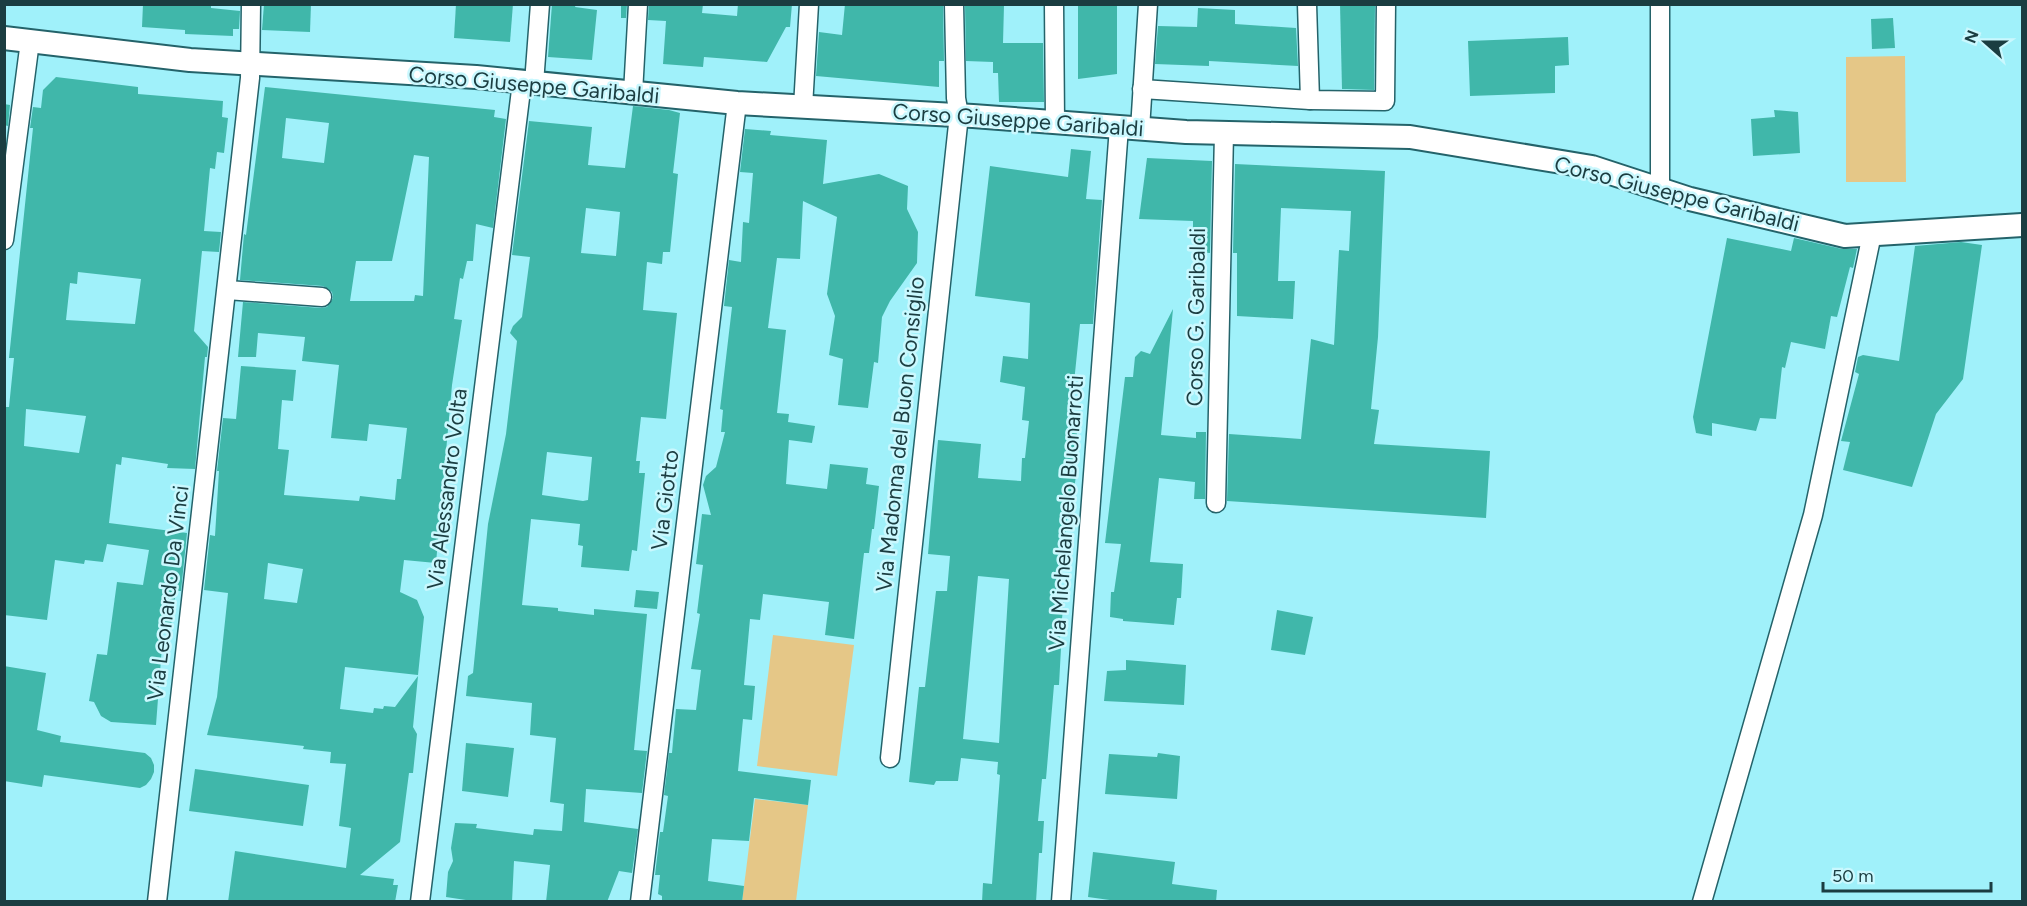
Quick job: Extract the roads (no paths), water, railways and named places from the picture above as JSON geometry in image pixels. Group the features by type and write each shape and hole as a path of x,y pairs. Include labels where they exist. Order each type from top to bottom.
{"street":[{"name":"Via Leonardo Da Vinci","path":"157,902 251,71 251,4"},
{"name":"Via Alessandro Volta","path":"420,902 540,4"},
{"path":"633,93 638,4"},
{"path":"803,107 810,4"},
{"name":"Via Madonna del Buon Consiglio","path":"890,758 959,115 956,98 954,4"},
{"path":"1054,4 1055,122"},
{"name":"Via Michelangelo Buonarroti","path":"1060,902 1130,128 1143,89 1148,4"},
{"path":"1307,4 1310,100"},
{"path":"1143,89 1310,100 1385,101 1386,4"},
{"path":"1660,4 1660,190"},
{"name":"Corso Giuseppe Garibaldi","path":"4,38 190,60 251,71 476,77 737,103 959,115 1130,128 1224,133 1410,136 1592,167 1690,199 1845,236 2022,225"},
{"path":"4,240 30,41"},
{"name":"Via Giotto","path":"640,902 737,103"},
{"name":"Corso G. Garibaldi","path":"1216,503 1224,133"},
{"path":"1702,902 1813,515 1872,234"},
{"path":"227,290 322,297"}]}
